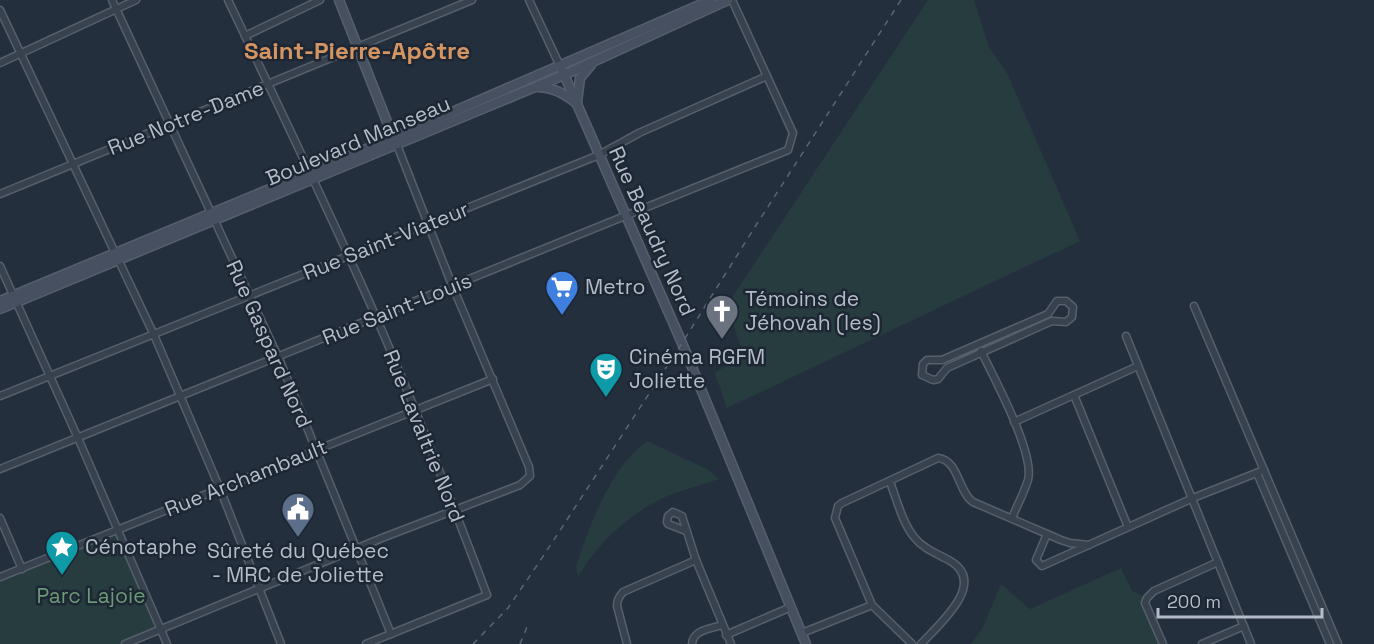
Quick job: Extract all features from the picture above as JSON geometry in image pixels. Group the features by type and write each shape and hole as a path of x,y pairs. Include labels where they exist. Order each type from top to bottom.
{"main road":[{"path":"339,0 395,141"},
{"name":"Boulevard Manseau","path":"0,309 15,299 395,141 711,0"},
{"name":"Boulevard Manseau","path":"395,141 564,75 730,0"},
{"path":"535,87 557,90 576,103 580,78 584,71 598,59"},
{"name":"Rue Beaudry Nord","path":"560,66 682,343 806,644"},
{"name":"Boulevard Manseau","path":"0,301 15,299"}],"street":[{"name":"Rue Gaspard Nord","path":"111,0 278,357 391,634"},
{"path":"0,63 136,0"},
{"name":"Rue Lavaltrie Nord","path":"228,0 312,176 376,318 455,509 487,595 391,634"},
{"path":"245,36 320,0"},
{"name":"Rue Notre-Dame","path":"0,194 472,0"},
{"path":"529,0 560,66"},
{"path":"730,0 767,76"},
{"path":"0,10 154,334 220,489 281,644"},
{"name":"Rue Saint-Louis","path":"0,469 788,150 793,133 767,76"},
{"name":"Rue Saint-Viateur","path":"0,396 599,155 639,133 767,76"},
{"path":"125,644 520,484 530,476 530,467 453,286 395,141"},
{"path":"0,266 78,438 167,644"},
{"path":"1057,301 1066,301 1073,307 1072,317 1066,322 1052,321 982,352 947,368 938,379 933,380 922,375 923,364 927,360 942,360 978,345 1048,314 1057,301"},
{"path":"1194,306 1330,644"},
{"path":"1126,336 1251,644"},
{"path":"978,345 1025,451 1028,480 1012,518"},
{"path":"1014,422 1138,366"},
{"name":"Rue Archambault","path":"0,577 493,379"},
{"path":"1074,395 1128,527"},
{"path":"912,644 872,605 835,519 836,511 842,502 890,482 938,458 943,459 952,467 968,498 1070,543 1089,545"},
{"path":"1047,534 1036,560 1042,566 1193,498 1260,471"},
{"path":"1260,471 1338,644"},
{"path":"890,482 909,530 915,538 923,547 953,563 964,578 964,588 959,602 921,644"},
{"path":"0,518 22,568"},
{"path":"686,531 728,641 791,607"},
{"path":"627,644 617,600 623,592 696,560"},
{"path":"1163,644 1146,603 1147,598 1154,591 1218,562"},
{"path":"802,633 872,605"},
{"path":"692,644 694,636 722,625"},
{"path":"1202,644 1244,626"},
{"path":"366,644 391,634"}],"green space":[{"path":"928,0 974,0 989,47 1007,73 1080,241 727,408 715,373 743,354 727,305"},
{"path":"647,441 707,469 719,479 670,495 630,518 595,552 578,577 576,566 603,498 622,466"},
{"name":"Parc Lajoie","path":"118,530 160,629 125,644 0,644 0,576"},
{"path":"1121,568 1132,591 1147,598 1146,603 1163,644 971,644 982,629 1001,584 1030,609"}],"railway":[{"path":"473,644 508,608 544,555 901,0"},
{"path":"520,644 529,622"}],"place":[{"name":"Metro","path":"562,316"},
{"name":"Témoins de Jéhovah (les)","path":"722,340"},
{"name":"Cinéma RGFM Joliette","path":"606,398"},
{"name":"Sûreté du Québec - MRC de Joliette","path":"298,538"},
{"name":"Cénotaphe","path":"62,576"}],"district":[{"name":"Saint-Pierre-Apôtre","path":"357,51"}]}
